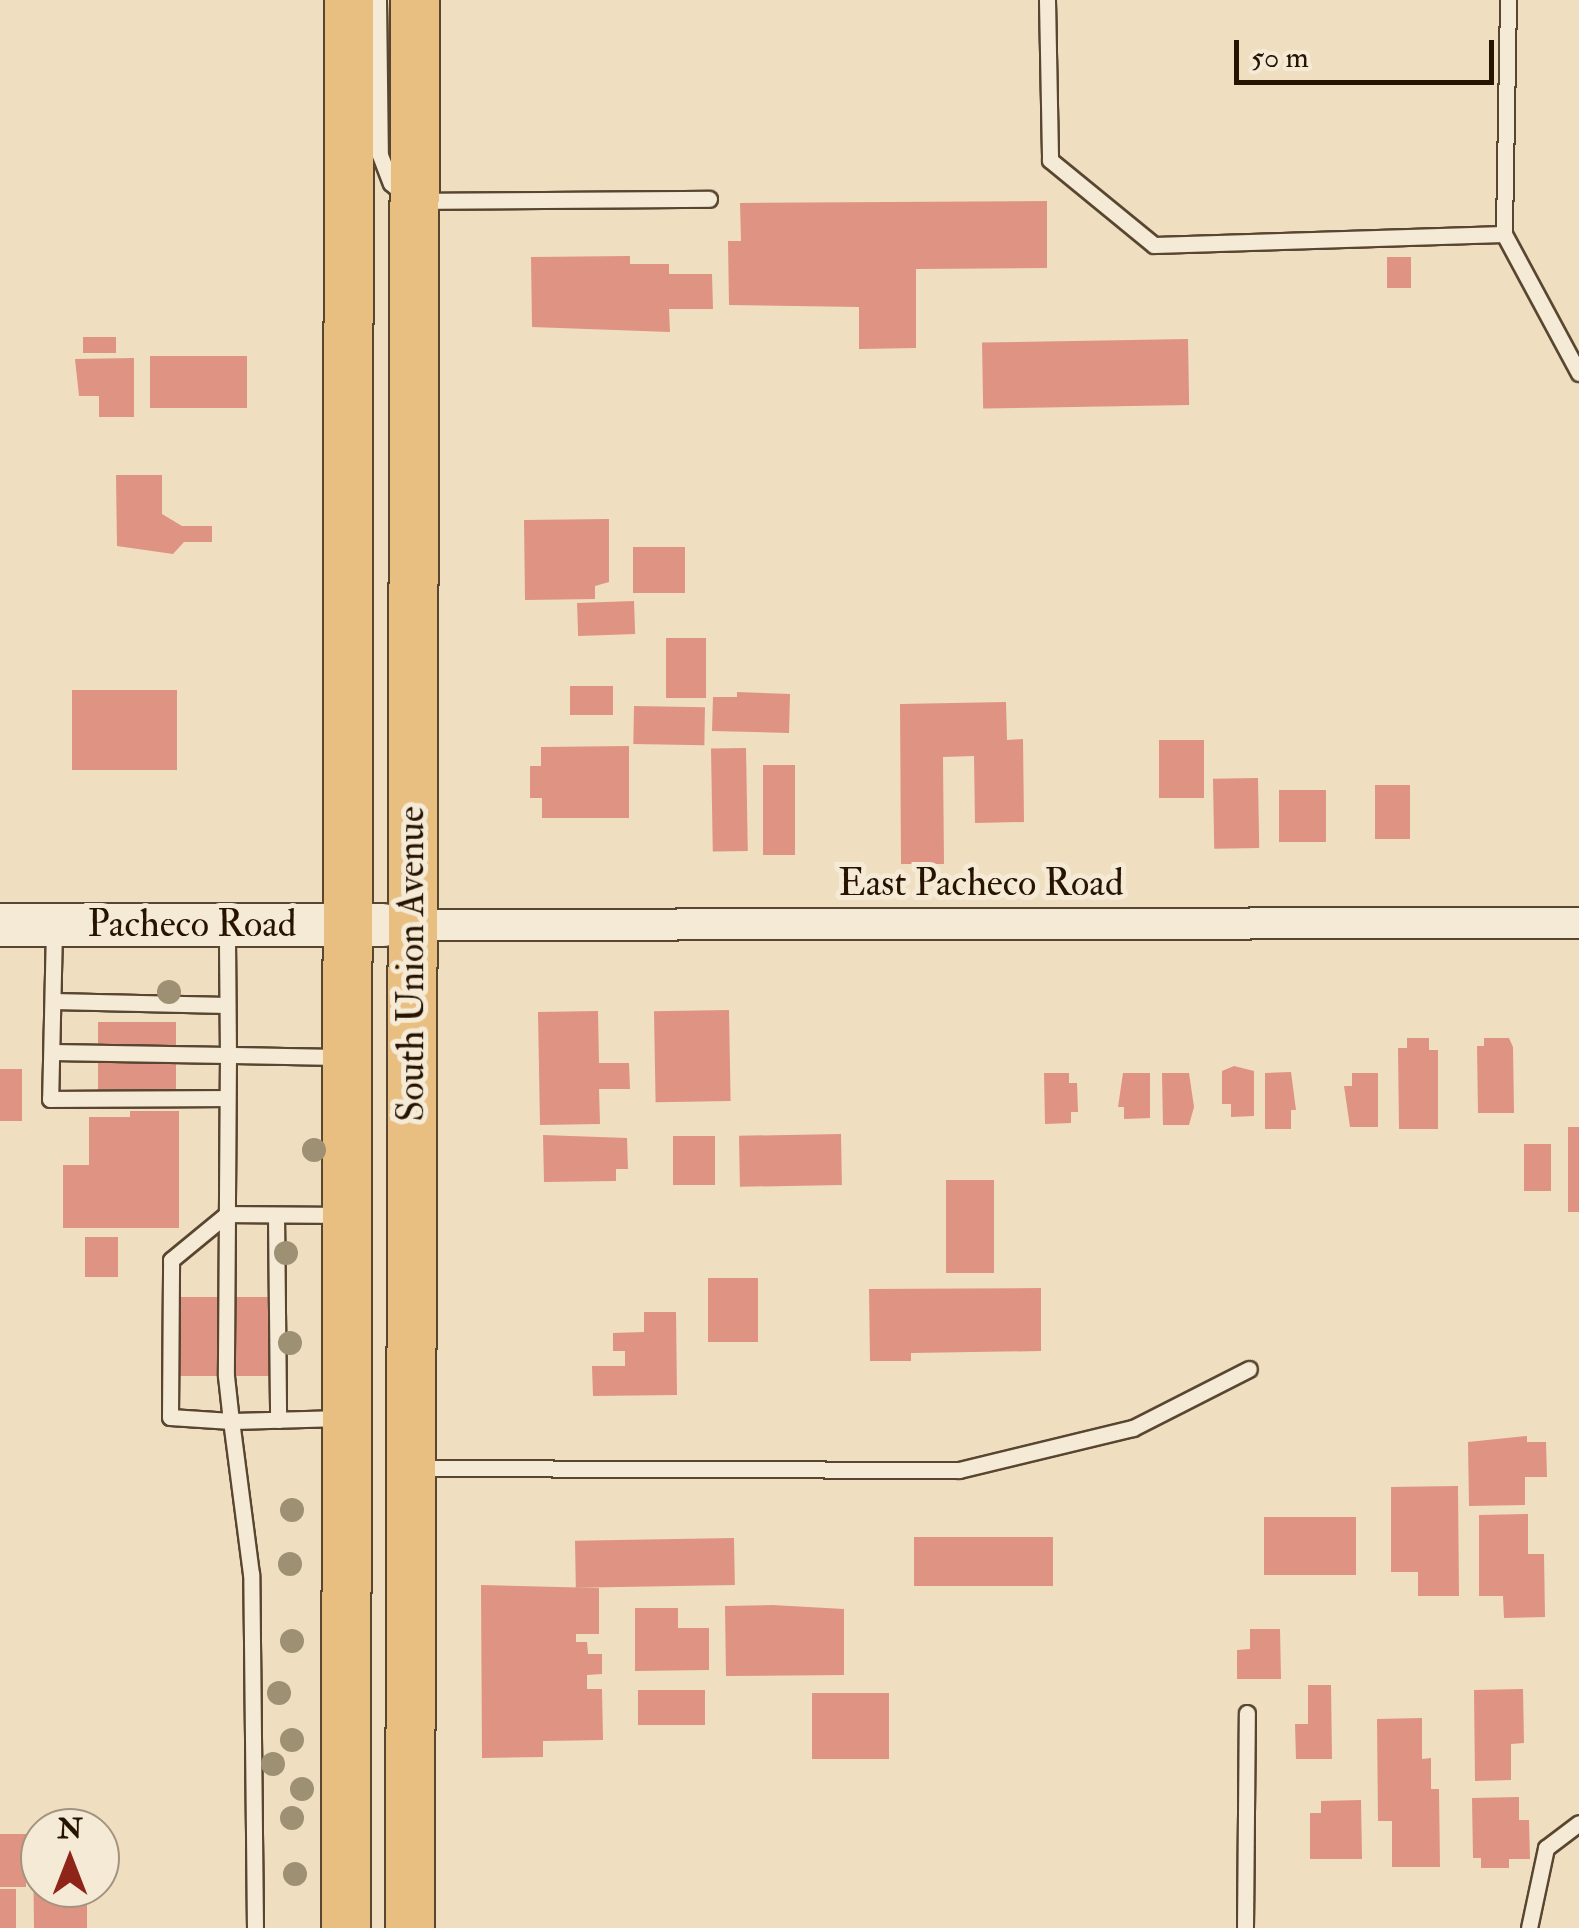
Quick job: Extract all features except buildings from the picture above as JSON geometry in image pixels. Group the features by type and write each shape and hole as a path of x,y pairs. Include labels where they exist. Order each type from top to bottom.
{"main road":[{"name":"South Union Avenue","path":"348,0 381,925 411,1468 410,1928"},
{"name":"South Union Avenue","path":"346,1928 348,1057 381,925 412,200 414,0"},
{"path":"347,1531 377,1628 385,1928"}],"street":[{"name":"East Pacheco Road","path":"381,925 1579,924"},
{"name":"Pacheco Road","path":"0,925 381,925"}],"lane":[{"path":"378,0 380,154 391,183 412,200 709,199"},
{"path":"1047,0 1050,160 1154,245 1504,234"},
{"path":"1508,0 1504,234 1579,372"},
{"path":"54,925 50,1099 227,1098"},
{"path":"227,925 230,1421 251,1574 254,1928"},
{"path":"53,1001 227,1005"},
{"path":"52,1052 348,1057"},
{"path":"347,1215 227,1214 171,1260 170,1417 230,1421 347,1418"},
{"path":"276,1215 278,1420"},
{"path":"411,1468 959,1470 1133,1428 1249,1369"},
{"path":"1246,1928 1248,1713"},
{"path":"1529,1928 1546,1848 1579,1823 1579,1812"}]}
